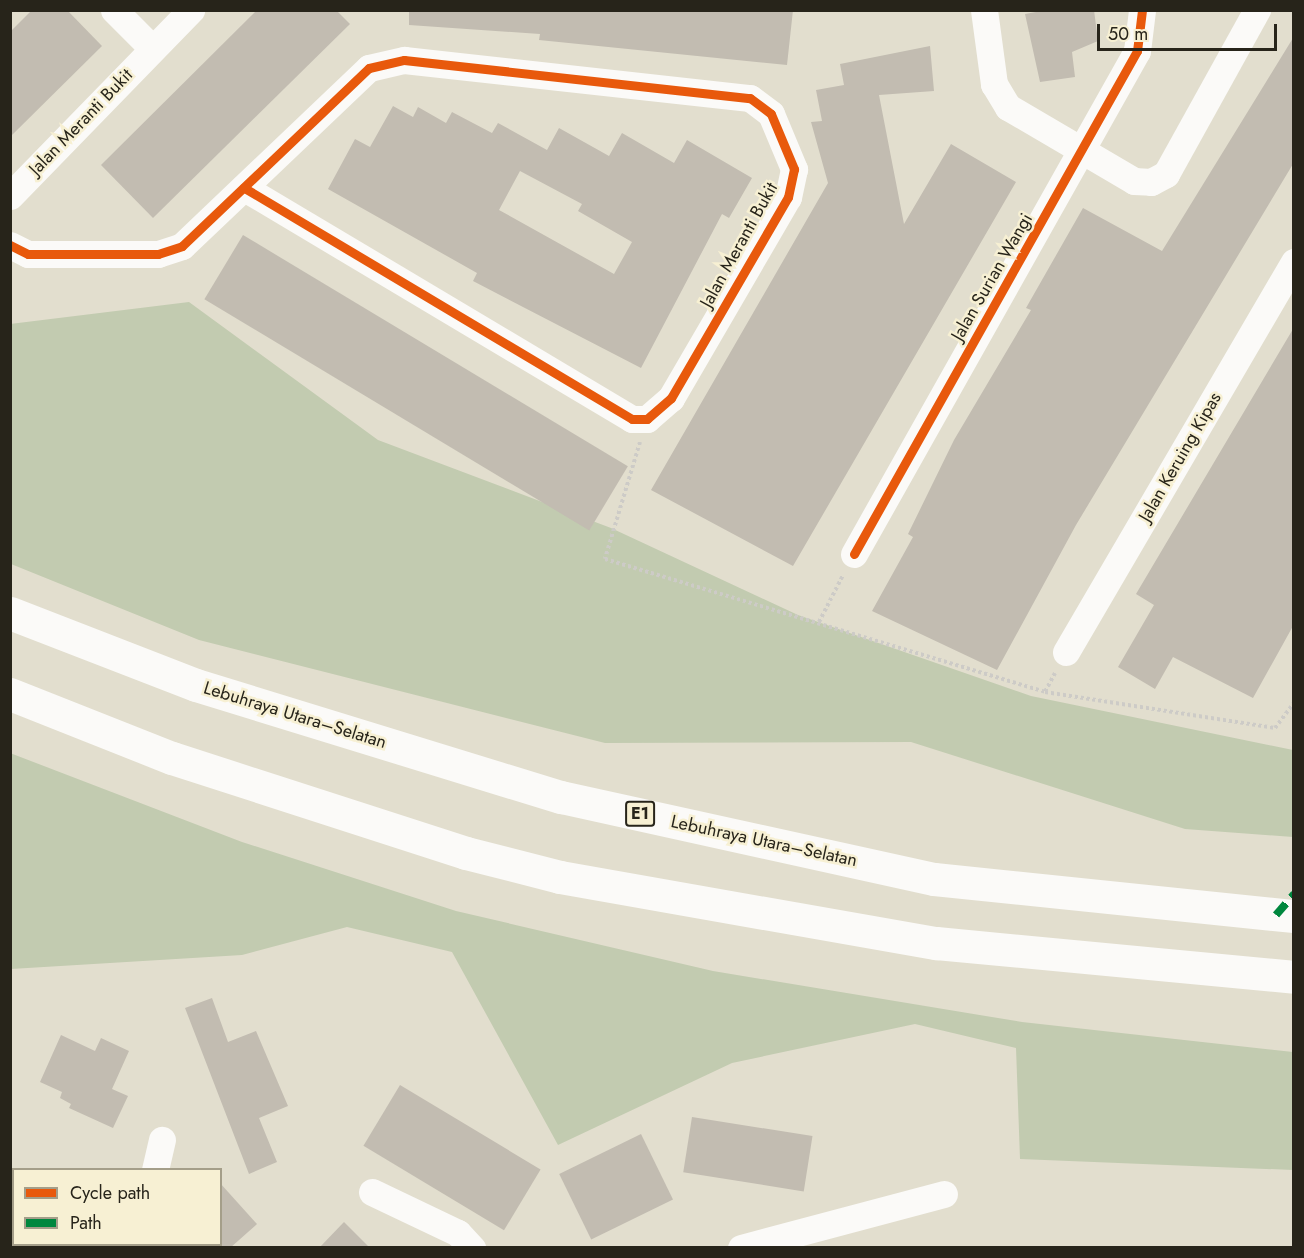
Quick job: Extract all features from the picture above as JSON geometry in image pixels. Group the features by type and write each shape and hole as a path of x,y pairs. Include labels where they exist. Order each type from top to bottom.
{"highway":[{"name":"Lebuhraya Utara–Selatan","path":"10,613 196,685 561,796 934,879 1293,916"},
{"path":"10,694 183,761 466,853 560,877 936,943 1293,977"}],"street":[{"path":"114,10 152,48"},
{"path":"984,10 998,97 1134,181 1151,182 1166,174 1257,10"},
{"name":"Jalan Surian Wangi","path":"854,554 1084,150 1137,51 1142,10"},
{"name":"Jalan Meranti Bukit","path":"10,196 184,13"},
{"name":"Jalan Meranti Bukit","path":"10,245 28,254 158,254 182,246 369,68 404,60 762,103 794,169 788,196 671,398 647,419"},
{"path":"244,188 617,413 647,419"},
{"name":"Jalan Keruing Kipas","path":"1066,652 1293,262"},
{"path":"155,1168 162,1140"},
{"path":"372,1192 458,1233 472,1248"},
{"path":"741,1248 944,1194"}],"path":[{"path":"647,419 605,559 1045,692 1275,728 1293,703"},
{"path":"819,622 854,554"},
{"path":"1045,692 1066,652"}],"green space":[{"path":"189,302 378,440 611,528 798,615 1031,696 1293,750 1293,837 1185,829 911,742 605,743 199,640 11,564 10,324"},
{"path":"10,753 242,842 456,911 713,971 1022,1022 1293,1052 1293,1170 1020,1159 1016,1048 915,1024 732,1063 558,1145 452,952 347,927 242,955 11,969"}],"building":[{"path":"32,10 67,10 102,46 10,137 10,32"},
{"path":"257,10 336,10 350,24 153,218 101,165"},
{"path":"409,10 793,10 787,65 539,40 540,34 409,25"},
{"path":"1047,10 1094,10 1098,41 1072,52 1075,77 1040,82 1025,14"},
{"path":"1293,38 1293,164 1076,525 997,670 872,611 913,537 908,534 954,440 1031,310 1026,308 1083,208 1162,251"},
{"path":"930,46 934,91 879,95 904,224 951,144 1016,182 793,566 651,490 828,183 811,122 822,121 816,90 844,85 840,64"},
{"path":"393,106 413,117 418,107 446,123 452,112 492,133 498,123 547,150 559,128 609,156 622,133 674,163 687,140 752,178 729,218 722,214 641,368 473,281 477,273 328,189 355,139 370,147","holes":["520,171 582,204 578,211 632,242 614,274 499,210"]},
{"path":"243,235 628,466 589,531 204,299"},
{"path":"1293,329 1293,626 1253,698 1173,657 1155,689 1118,667 1154,605 1136,594"},
{"path":"212,998 228,1042 256,1031 288,1106 259,1118 277,1162 249,1174 185,1008"},
{"path":"61,1035 95,1051 101,1038 129,1051 112,1089 128,1096 113,1128 69,1108 71,1104 60,1098 62,1092 40,1082"},
{"path":"400,1085 541,1169 504,1230 363,1146"},
{"path":"692,1117 812,1136 804,1191 683,1172"},
{"path":"641,1134 673,1200 591,1240 559,1174"},
{"path":"222,1185 257,1224 230,1248 220,1248 222,1246"},
{"path":"344,1222 370,1248 319,1248"}],"marked path":[{"path":"1276,915 1294,894"}],"cycle path":[{"path":"854,554 1137,51 1142,10"},
{"path":"10,245 28,254 158,254 182,246 369,68 404,60 750,98 771,114 794,169 788,197 671,398 647,419 632,419 244,188"}]}
